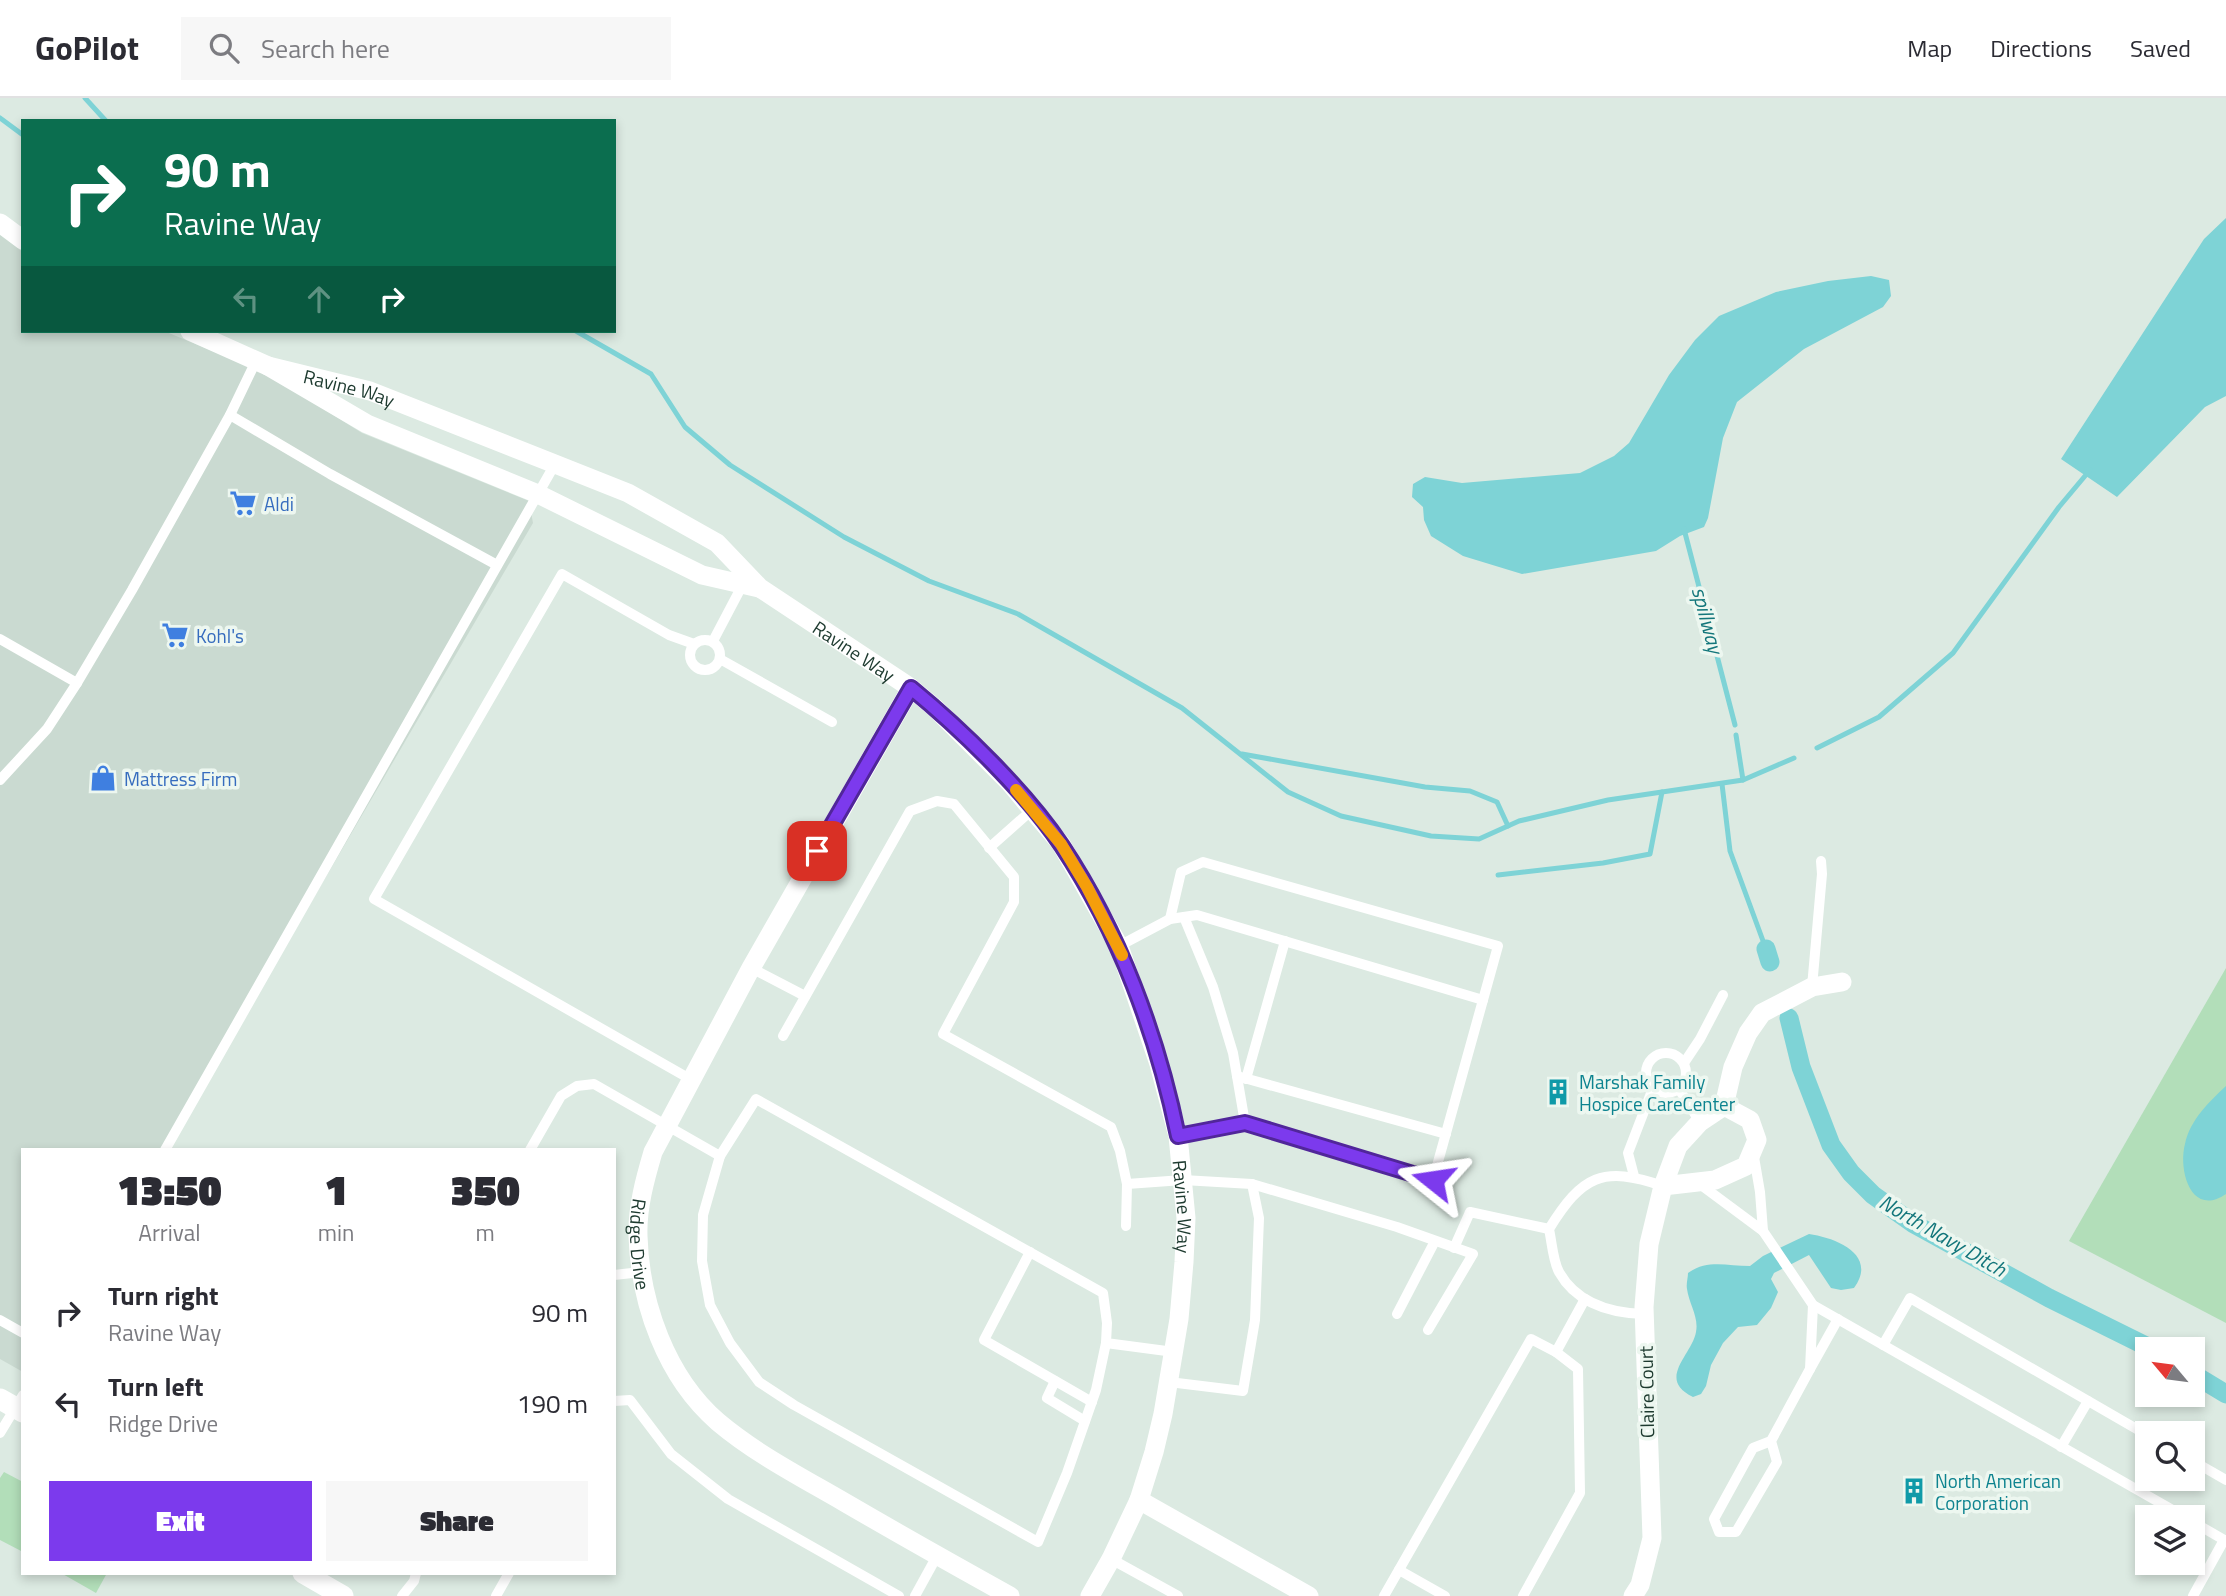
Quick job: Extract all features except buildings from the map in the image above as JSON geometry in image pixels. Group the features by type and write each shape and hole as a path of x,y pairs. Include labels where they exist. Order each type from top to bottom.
{"street":[{"path":"0,223 21,239"},
{"name":"Ravine Way","path":"194,333 262,363 366,424 538,494 702,575 751,586"},
{"name":"Ravine Way","path":"262,363 370,391 555,464 628,493 717,543 751,586 911,688 964,736 1033,809 1061,844 1119,946 1159,1064 1178,1136 1186,1218 1174,1352 1157,1440 1139,1500 1090,1596"},
{"name":"Ridge Drive","path":"911,688 751,968 653,1152 644,1182 638,1234 641,1272 656,1332 680,1379 717,1420 762,1454 1010,1596"},
{"path":"1663,1186 1715,1180 1746,1166 1757,1140 1749,1120 1724,1106 1732,1067 1748,1033 1762,1013 1812,987 1842,982"},
{"name":"Claire Court","path":"1633,1596 1640,1585 1651,1538 1644,1314 1650,1244 1663,1186 1678,1146 1700,1122 1724,1106"},
{"path":"1139,1500 1309,1596"},
{"path":"306,1575 343,1596"}],"lane":[{"path":"0,780 47,729 77,683 262,363"},
{"path":"230,415 330,474 498,565"},
{"path":"166,1148 555,464"},
{"path":"690,1079 374,899 562,574 669,635 694,644 706,639 713,641 718,646 720,659"},
{"path":"713,641 751,586"},
{"path":"0,639 77,683"},
{"path":"694,644 690,657 697,668 711,669 720,659"},
{"path":"720,659 832,722"},
{"path":"783,1036 910,811 937,801 954,804 1014,877 1014,902 943,1034 1111,1127 1120,1151 1127,1184 1126,1226"},
{"path":"989,848 1033,809"},
{"path":"1812,987 1821,861"},
{"path":"1170,919 1181,872 1203,862 1498,946 1433,1180 1245,1123 1178,1136"},
{"path":"1119,946 1170,919 1197,915 1483,1000"},
{"path":"1184,917 1213,987 1241,1078 1245,1123"},
{"path":"1241,1078 1285,941"},
{"path":"751,968 805,996"},
{"path":"1684,1063 1723,995"},
{"path":"1667,1052 1674,1054 1684,1063 1686,1077 1679,1088 1666,1093 1653,1088 1646,1076 1653,1057 1667,1052"},
{"path":"1241,1078 1446,1134"},
{"path":"531,1148 561,1096 577,1086 594,1084 720,1156"},
{"path":"1634,1176 1628,1153 1653,1088"},
{"path":"1679,1088 1700,1122"},
{"path":"756,1099 1103,1293 1107,1323 1106,1343 1092,1402 1038,1542 794,1405 759,1382 730,1343 710,1305 702,1261 703,1216 720,1156 756,1099"},
{"path":"1753,1150 1763,1231"},
{"path":"1644,1314 1619,1313 1577,1295 1558,1271 1549,1230 1568,1200 1588,1183 1610,1175 1634,1176 1663,1186"},
{"path":"1127,1184 1183,1180 1252,1184 1397,1227 1473,1254 1427,1330"},
{"path":"1697,1182 1763,1231 1813,1305 2164,1505"},
{"path":"1169,1382 1243,1391 1255,1320 1259,1218 1252,1184"},
{"path":"1454,1248 1470,1212 1549,1230"},
{"path":"1397,1314 1435,1241"},
{"path":"1030,1252 984,1340 1092,1402"},
{"path":"616,1275 641,1272"},
{"path":"1883,1345 1910,1298 2135,1428"},
{"path":"1556,1352 1585,1299"},
{"path":"1810,1369 1813,1305"},
{"path":"1771,1441 1777,1462 1736,1532 1719,1532 1714,1519 1753,1448 1771,1441 1838,1319"},
{"path":"0,1320 21,1332"},
{"path":"1384,1596 1531,1339 1556,1352 1578,1369 1580,1493 1522,1596"},
{"path":"1106,1343 1174,1352"},
{"path":"1055,1381 1046,1398 1085,1420"},
{"path":"616,1401 630,1400 671,1454 728,1499 899,1596"},
{"path":"2062,1447 2088,1401"},
{"path":"0,1433 15,1404"},
{"path":"2205,1468 2226,1480"},
{"path":"2193,1596 2225,1540 2205,1529"},
{"path":"915,1596 937,1556"},
{"path":"1111,1559 1177,1596"},
{"path":"1398,1570 1445,1596"},
{"path":"402,1596 416,1575"},
{"path":"496,1596 508,1575"}],"shaded area":[{"path":"0,235 21,251 21,333 169,333 266,373 362,433 529,501 533,523 167,1148 21,1148 21,1371 0,1359"}],"green space":[{"path":"2226,968 2226,1323 2069,1241"},
{"path":"4,1472 21,1481 21,1551 0,1540 0,1478"},
{"path":"64,1575 106,1575 96,1593"}],"water":[{"path":"2226,218 2226,396 2205,407 2117,497 2061,459 2204,239"},
{"path":"1871,276 1889,280 1891,296 1883,307 1804,349 1737,402 1723,438 1704,527 1680,536 1656,551 1522,574 1463,556 1431,536 1424,520 1423,507 1412,497 1413,484 1425,477 1462,483 1580,473 1614,456 1629,443 1669,375 1695,340 1719,316 1776,292 1828,281"},
{"path":"2226,1086 2226,1194 2214,1200 2204,1200 2196,1196 2186,1178 2183,1155 2185,1144 2196,1119"},
{"path":"1809,1234 1842,1244 1858,1257 1860,1276 1854,1288 1831,1288 1809,1255 1774,1273 1771,1279 1778,1292 1771,1308 1757,1325 1738,1327 1723,1343 1711,1365 1706,1386 1701,1394 1693,1397 1682,1390 1677,1382 1679,1366 1693,1341 1697,1326 1687,1289 1688,1273 1702,1266 1717,1264 1750,1266 1763,1256"}],"waterway":[{"path":"85,98 104,119"},
{"path":"0,118 21,134"},
{"path":"579,333 651,374 685,427 730,465 844,537 929,581 1018,614 1182,708 1288,792 1341,816 1431,836 1479,839 1519,821 1608,800 1743,780 1794,758"},
{"path":"1817,748 1879,717 1953,653 2059,507 2090,470"},
{"name":"spillway","path":"1684,529 1735,725"},
{"path":"1736,735 1743,780"},
{"path":"1242,754 1425,787 1470,791 1497,802 1508,826"},
{"name":"North Navy Ditch","path":"1722,784 1730,851 1766,949"},
{"path":"1498,875 1603,863 1650,854 1662,792"},
{"name":"North Navy Ditch","path":"1766,949 1770,962"},
{"name":"North Navy Ditch","path":"1789,1018 1801,1067 1831,1145 1851,1173 1873,1195 1914,1224 2049,1298 2135,1341"},
{"name":"North Navy Ditch","path":"2205,1381 2226,1394"}],"slow traffic":[{"path":"1016,790 1061,844 1122,955"}],"place":[{"name":"Aldi","path":"243,503"},
{"name":"Kohl's","path":"175,635"},
{"name":"Mattress Firm","path":"103,778"},
{"name":"Marshak Family Hospice CareCenter","path":"1558,1092"},
{"name":"North American Corporation","path":"1914,1491"}],"route":[{"path":"817,851 911,688 964,736 1033,809 1061,844 1087,887 1119,946 1159,1064 1178,1136 1245,1123 1433,1180"}]}
